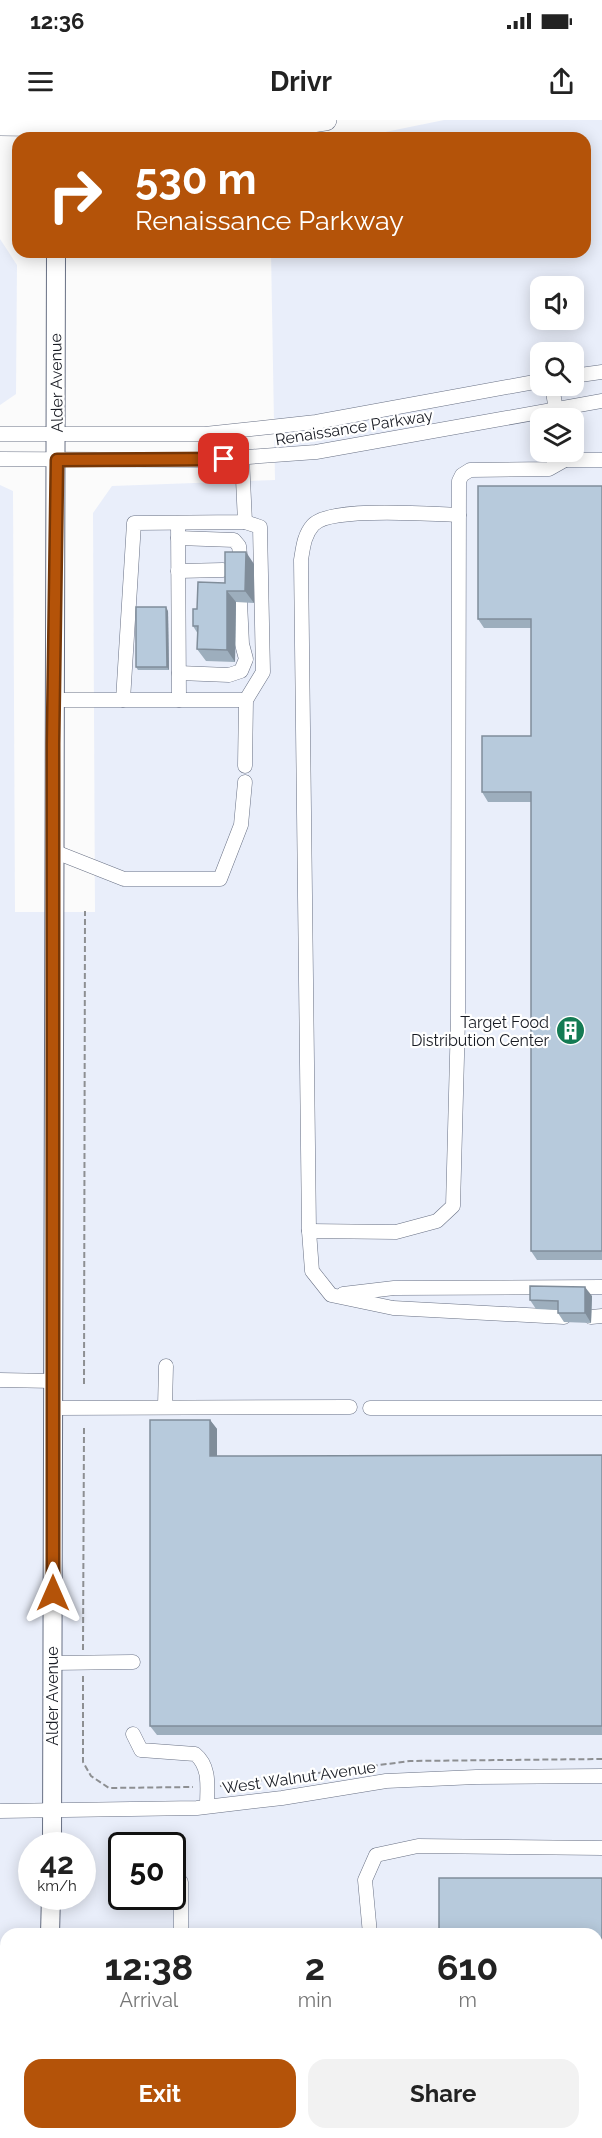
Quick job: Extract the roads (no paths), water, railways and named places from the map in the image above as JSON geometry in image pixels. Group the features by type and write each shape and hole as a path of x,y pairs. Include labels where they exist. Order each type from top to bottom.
{"highway":[{"path":"0,125 57,128 248,128 293,126 326,120"}],"main road":[{"name":"Alder Avenue","path":"52,1832 53,700 57,460 56,258"},
{"path":"50,1928 51,1910"}],"street":[{"path":"584,374 602,372"},
{"name":"Renaissance Parkway","path":"0,434 205,434 316,422 530,383"},
{"name":"Renaissance Parkway","path":"580,408 602,402"},
{"name":"Renaissance Parkway","path":"0,459 242,458 316,452 530,418"},
{"path":"242,458 245,522"},
{"path":"584,458 602,460"},
{"path":"309,1231 396,1232 437,1221 453,1206 458,1019 459,481 462,475 470,470 549,469 557,462"},
{"path":"459,515 349,514 325,517 313,525 304,540 301,560 309,1259 312,1271 331,1295 393,1308 564,1317"},
{"path":"123,700 132,655 134,523 245,522 260,527 263,672 246,700 245,766"},
{"path":"178,523 174,656 179,673 179,700"},
{"path":"178,538 234,540 239,546 241,564"},
{"path":"178,571 224,570"},
{"path":"179,673 229,675 241,671 246,659 242,644 240,603"},
{"path":"53,700 246,700"},
{"path":"53,851 124,879 220,879 242,825 245,782"},
{"path":"331,1295 394,1288 602,1287"},
{"path":"165,1407 166,1366"},
{"path":"0,1380 53,1381"},
{"path":"54,1408 350,1407"},
{"path":"370,1408 602,1408"},
{"path":"52,1663 133,1662"},
{"path":"133,1734 141,1750 195,1754 202,1760 207,1771 207,1806"},
{"name":"West Walnut Avenue","path":"0,1811 207,1806 282,1798 386,1781 476,1777 602,1776"},
{"path":"369,1928 365,1880 376,1855 418,1846 602,1848"},
{"path":"181,1910 181,1928"}],"place":[{"name":"Target Food Distribution Center","path":"570,1031"}]}
